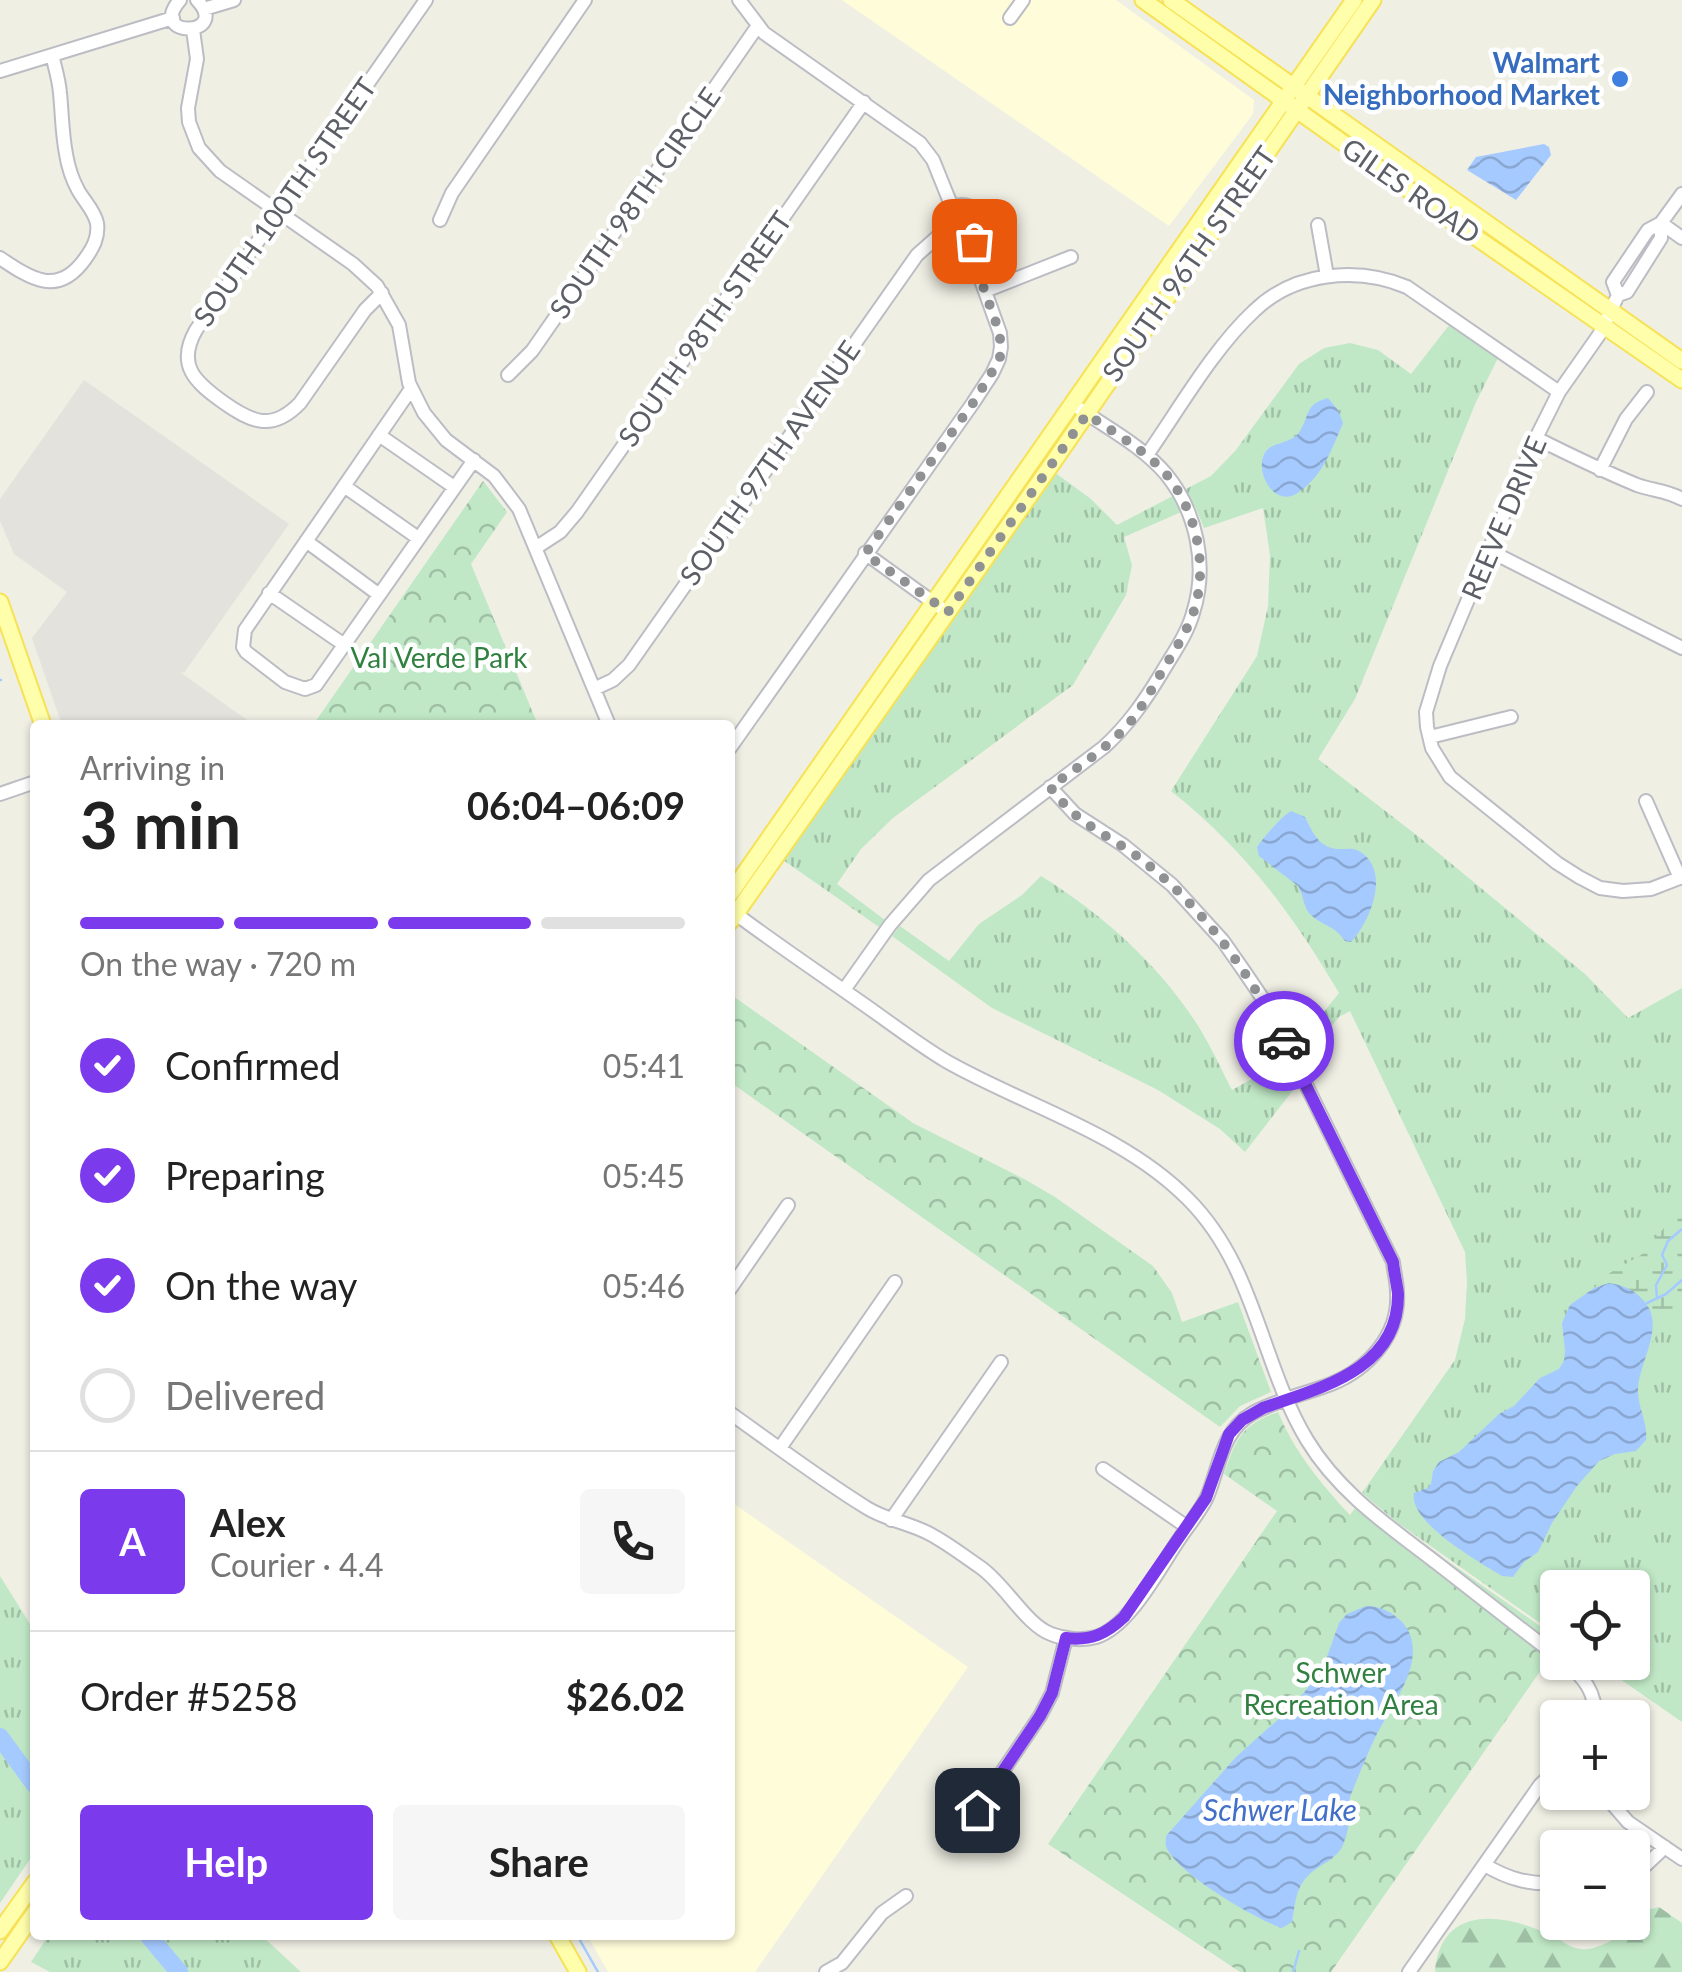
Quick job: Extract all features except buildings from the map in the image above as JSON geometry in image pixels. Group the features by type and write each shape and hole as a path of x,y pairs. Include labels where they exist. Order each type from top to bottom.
{"main road":[{"name":"GILES ROAD","path":"1143,0 1294,98"},
{"name":"GILES ROAD","path":"1171,0 1452,220 1612,310 1682,361"},
{"name":"SOUTH 96TH STREET","path":"735,903 948,612 1080,409 1294,98 1354,0"},
{"name":"SOUTH 96TH STREET","path":"1294,98 1373,0"},
{"name":"GILES ROAD","path":"1612,310 1682,380"},
{"name":"SOUTH 96TH STREET","path":"735,902 929,599 1080,409"},
{"path":"0,602 42,720"},
{"path":"0,1931 30,1889"},
{"path":"0,1962 30,1919"},
{"path":"560,1940 578,1972"}],"street":[{"path":"180,0 173,8 172,18 178,26 192,30"},
{"path":"192,30 204,20 200,5 234,0"},
{"name":"SOUTH 100TH STREET","path":"382,293 288,414 272,420 242,415 205,389 192,374 188,359 194,334 426,0"},
{"path":"440,220 452,193 586,0"},
{"path":"739,0 757,27 926,150 952,207"},
{"path":"1010,18 1022,0"},
{"path":"0,71 172,18"},
{"name":"SOUTH 98TH CIRCLE","path":"508,375 532,352 757,27"},
{"path":"192,30 197,59 188,108 199,148 220,171 360,269 382,293 399,325 412,389 424,413 440,434 498,480 512,497 607,720"},
{"path":"0,258 25,274 53,282 79,267 96,236 92,212 71,174 52,55"},
{"name":"SOUTH 98TH STREET","path":"536,547 560,532 577,512 864,102"},
{"path":"1682,194 1661,222 1682,238"},
{"path":"969,206 981,218 982,230 968,244 952,242 944,232 944,216 952,207 969,206"},
{"name":"REEVE DRIVE","path":"1430,737 1426,712 1430,694 1536,438 1559,392 1612,310 1614,282 1648,230 1661,222"},
{"path":"1318,225 1327,276"},
{"name":"SOUTH 97TH AVENUE","path":"594,689 629,666 917,255 944,232"},
{"path":"735,741 1000,359 1000,334 968,244"},
{"path":"985,291 1071,258"},
{"path":"1147,455 1230,336 1257,308 1281,293 1327,276 1368,276 1407,287 1559,392"},
{"path":"412,389 245,630 243,647 274,675 295,686 305,689 316,684 474,460"},
{"path":"1600,470 1626,419 1647,392"},
{"path":"844,990 916,893 1124,730 1193,615 1201,566 1188,511 1168,477 1147,455 1080,409"},
{"path":"380,435 454,487"},
{"path":"1536,438 1600,470 1682,500"},
{"path":"344,486 418,538"},
{"path":"306,541 378,594"},
{"path":"1488,550 1682,648"},
{"path":"865,554 948,612"},
{"path":"269,594 343,644"},
{"path":"1511,717 1430,737 1432,748 1450,776 1557,863 1600,888 1651,889 1681,878 1646,801"},
{"path":"0,794 30,784"},
{"path":"735,1416 870,1510 927,1532 993,1576 1036,1626 1050,1634 1080,1640 1096,1637 1124,1617 1206,1498 1234,1428 1252,1414 1354,1372 1372,1358 1384,1341 1394,1321 1398,1295 1393,1262 1263,999 1234,956 1172,886 1123,845 1075,814 1050,787"},
{"path":"735,911 945,1060 1119,1147 1149,1165 1186,1196 1216,1231 1236,1264 1286,1400 1309,1444 1348,1492 1386,1525 1540,1643"},
{"path":"735,1282 788,1205"},
{"path":"780,1448 896,1282"},
{"path":"891,1520 1001,1362"},
{"path":"1103,1468 1187,1527"},
{"path":"977,1810 1052,1693 1066,1638"},
{"path":"1409,1972 1540,1785"},
{"path":"1618,1810 1628,1822 1682,1859"},
{"path":"1650,1862 1665,1847"},
{"path":"1484,1865 1520,1880 1540,1882"},
{"path":"826,1972 846,1968 882,1913 906,1896"}],"shaded area":[{"path":"842,0 1116,0 1254,100 1253,114 1169,226"},
{"path":"84,380 289,524 184,673 180,672 247,720 60,720 32,638 67,592 14,554 0,521 0,499"},
{"path":"735,1504 968,1667 755,1972 608,1972 590,1940 735,1940"}],"green space":[{"path":"1450,324 1498,358 1476,402 1355,699 1318,759 1585,974 1628,1018 1682,988 1682,1722 1621,1680 1650,1680 1650,1570 1540,1570 1540,1623 1362,1493 1455,1360 1465,1319 1467,1282 1465,1252 1350,1011 1339,1017 1292,1073 1297,1085 1245,1152 1220,1129 1158,1090 992,1008 892,936 900,926 949,961 979,924 1022,895 1041,876 1106,923 1163,978 1200,1029 1232,1090 1285,1061 1339,993 1265,884 1222,836 1171,791 1257,656 1268,606 1270,555 1263,508 1204,528 1195,506 1124,537 1132,565 1126,595 1073,685 893,818 861,849 837,884 885,920 879,927 783,860 1054,472 1091,499 1117,525 1211,476 1236,450 1299,364 1324,348 1350,343 1378,350 1411,374"},
{"name":"Val Verde Park","path":"483,481 507,512 471,564 536,720 316,720"},
{"path":"735,998 913,1123 1055,1197 1153,1266 1172,1293 1182,1322 1238,1302 1271,1392 1240,1406 1220,1427 735,1086"},
{"path":"1682,1213 1682,1305 1659,1330 1647,1354 1650,1340 1609,1283 1594,1288 1608,1274 1641,1255"},
{"name":"Schwer Recreation Area","path":"1278,1412 1309,1466 1350,1515 1361,1500 1540,1626 1540,1671 1331,1972 1240,1972 1048,1844 1277,1511 1224,1474 1232,1451 1256,1422"},
{"path":"0,1576 30,1624 30,1859 0,1903"},
{"path":"1659,1907 1682,1923 1682,1972 1435,1970 1440,1948 1450,1933 1463,1924 1496,1919 1515,1922 1540,1931 1540,1940 1560,1940 1587,1949 1611,1940 1650,1940 1650,1910"},
{"path":"46,1940 266,1940 301,1972 50,1972 31,1962"}],"water":[{"path":"1544,144 1551,155 1516,200 1467,170 1476,157"},
{"path":"1328,398 1343,423 1330,453 1305,487 1288,497 1281,496 1265,480 1263,457 1270,448 1296,436 1312,407"},
{"path":"1291,811 1305,817 1323,844 1359,851 1374,870 1371,909 1351,942 1312,916 1298,886 1259,856 1257,847"},
{"path":"1609,1283 1633,1291 1644,1301 1653,1322 1638,1393 1646,1440 1636,1451 1599,1461 1552,1523 1538,1552 1513,1577 1502,1576 1433,1528 1415,1504 1414,1493 1428,1488 1439,1462 1459,1452 1499,1414 1514,1406 1540,1378 1559,1369 1565,1351 1562,1323 1570,1305 1594,1288"},
{"name":"Schwer Lake","path":"1366,1606 1386,1610 1402,1622 1410,1635 1411,1665 1350,1797 1350,1820 1343,1845 1303,1882 1292,1922 1282,1928 1238,1906 1189,1873 1167,1850 1166,1836 1236,1757 1292,1707 1324,1665 1339,1623 1347,1614"}],"waterway":[{"path":"1657,1298 1656,1285 1667,1265 1662,1255 1668,1241 1682,1229"},
{"path":"1647,1303 1682,1280"},
{"path":"0,1737 30,1778"},
{"path":"152,1940 179,1972"},
{"path":"580,1940 598,1972"},
{"path":"1293,1972 1299,1951"}],"way so far":[{"path":"974,241 982,230 978,212 969,206 952,207 942,222 944,232 952,242 968,244 1000,334 1000,359 865,554 948,612 1087,414 1147,455 1168,477 1196,533 1201,566 1193,615 1124,730 1050,787 1068,808 1148,864 1194,908 1263,999 1284,1041"}],"place":[{"name":"Walmart Neighborhood Market","path":"1620,79"}],"route":[{"path":"977,1810 1052,1693 1066,1638 1096,1637 1124,1617 1206,1498 1234,1428 1263,1408 1354,1372 1372,1358 1394,1321 1398,1295 1393,1262 1284,1041"}]}
